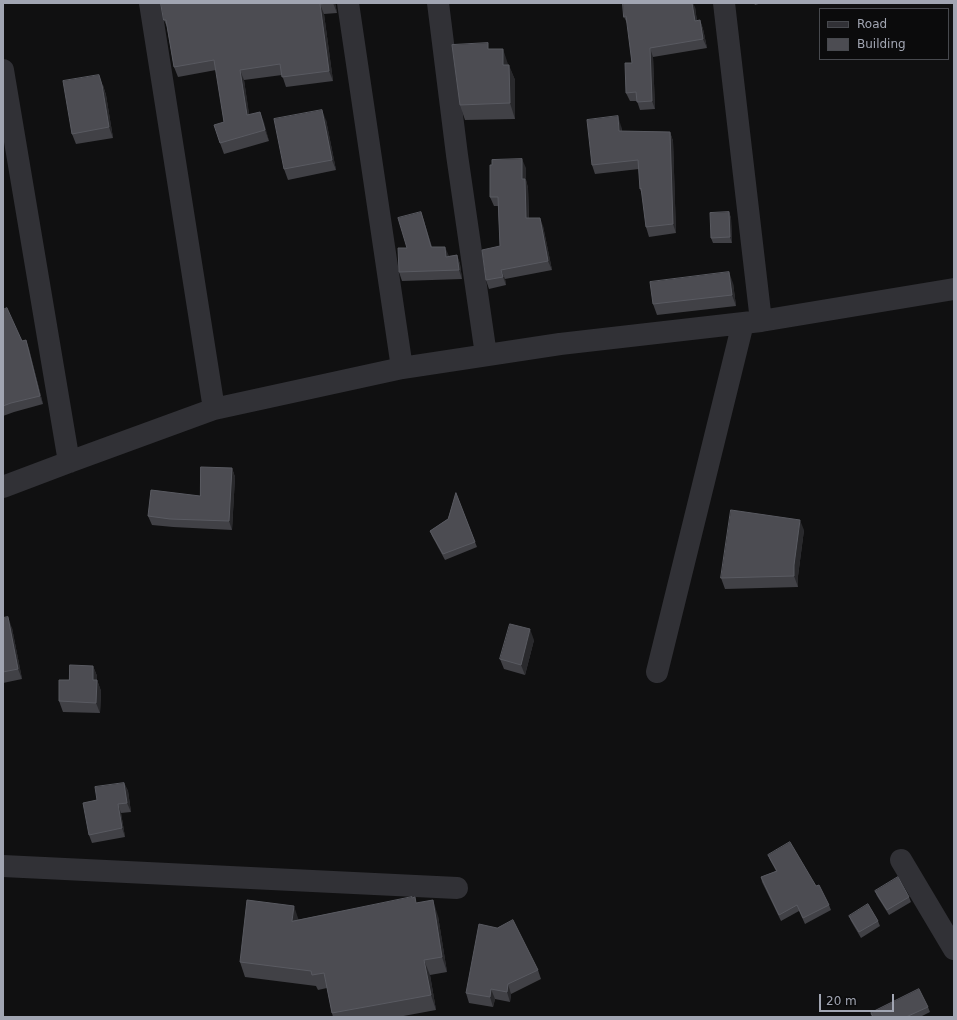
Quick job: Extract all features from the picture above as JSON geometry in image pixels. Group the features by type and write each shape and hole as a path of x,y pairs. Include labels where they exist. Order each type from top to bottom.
{"street":[{"path":"150,3 214,409"},
{"path":"348,3 402,368"},
{"path":"438,3 457,155 486,355"},
{"path":"657,672 752,322 724,3"},
{"path":"3,70 69,462"},
{"path":"3,487 214,409 402,368 560,344 752,322 954,289"},
{"path":"901,860 954,949"},
{"path":"3,866 457,888"}],"building":[{"path":"161,3 327,3 320,4 329,71 282,77 280,64 240,70 247,115 260,112 265,130 220,143 214,125 224,122 214,60 174,67 166,20 164,20"},
{"path":"623,3 692,3 695,21 700,20 703,39 650,48 652,101 637,102 636,92 626,93 625,63 632,63"},
{"path":"488,43 488,49 503,49 503,65 509,65 510,103 460,105 452,45"},
{"path":"99,75 109,127 72,134 63,81"},
{"path":"322,110 332,160 284,169 274,119"},
{"path":"618,116 619,131 670,132 673,224 646,227 641,188 640,189 638,160 592,165 587,120"},
{"path":"522,159 522,179 525,179 526,218 540,218 548,261 501,270 503,277 486,280 482,250 500,246 498,197 490,197 490,165 492,165 492,160"},
{"path":"421,212 431,247 445,247 446,257 457,255 459,270 399,272 398,248 407,248 398,218"},
{"path":"729,212 730,237 711,238 710,213"},
{"path":"729,272 732,295 653,304 650,282"},
{"path":"7,308 22,341 26,340 40,396 3,406 3,310"},
{"path":"201,467 232,468 229,521 170,519 148,516 151,490 200,496"},
{"path":"456,493 475,542 443,554 430,531 448,519"},
{"path":"731,510 800,520 794,576 721,578"},
{"path":"8,617 18,669 3,672 3,618"},
{"path":"510,624 530,629 521,665 500,659"},
{"path":"70,665 93,666 93,680 97,680 96,703 59,701 59,680 69,680"},
{"path":"124,783 127,803 118,804 122,828 89,835 83,803 97,800 95,787"},
{"path":"790,842 816,886 819,885 829,905 803,918 797,905 779,915 761,877 777,871 768,855"},
{"path":"898,877 909,897 887,910 875,891"},
{"path":"415,897 416,903 433,900 442,957 424,960 431,995 332,1013 324,973 312,975 311,971 240,962 247,900 294,906 292,921"},
{"path":"868,904 878,921 859,932 849,916"},
{"path":"513,920 538,970 508,984 507,992 491,989 490,997 466,993 479,924 497,928"},
{"path":"919,989 928,1007 906,1017 873,1017 871,1013"}]}
